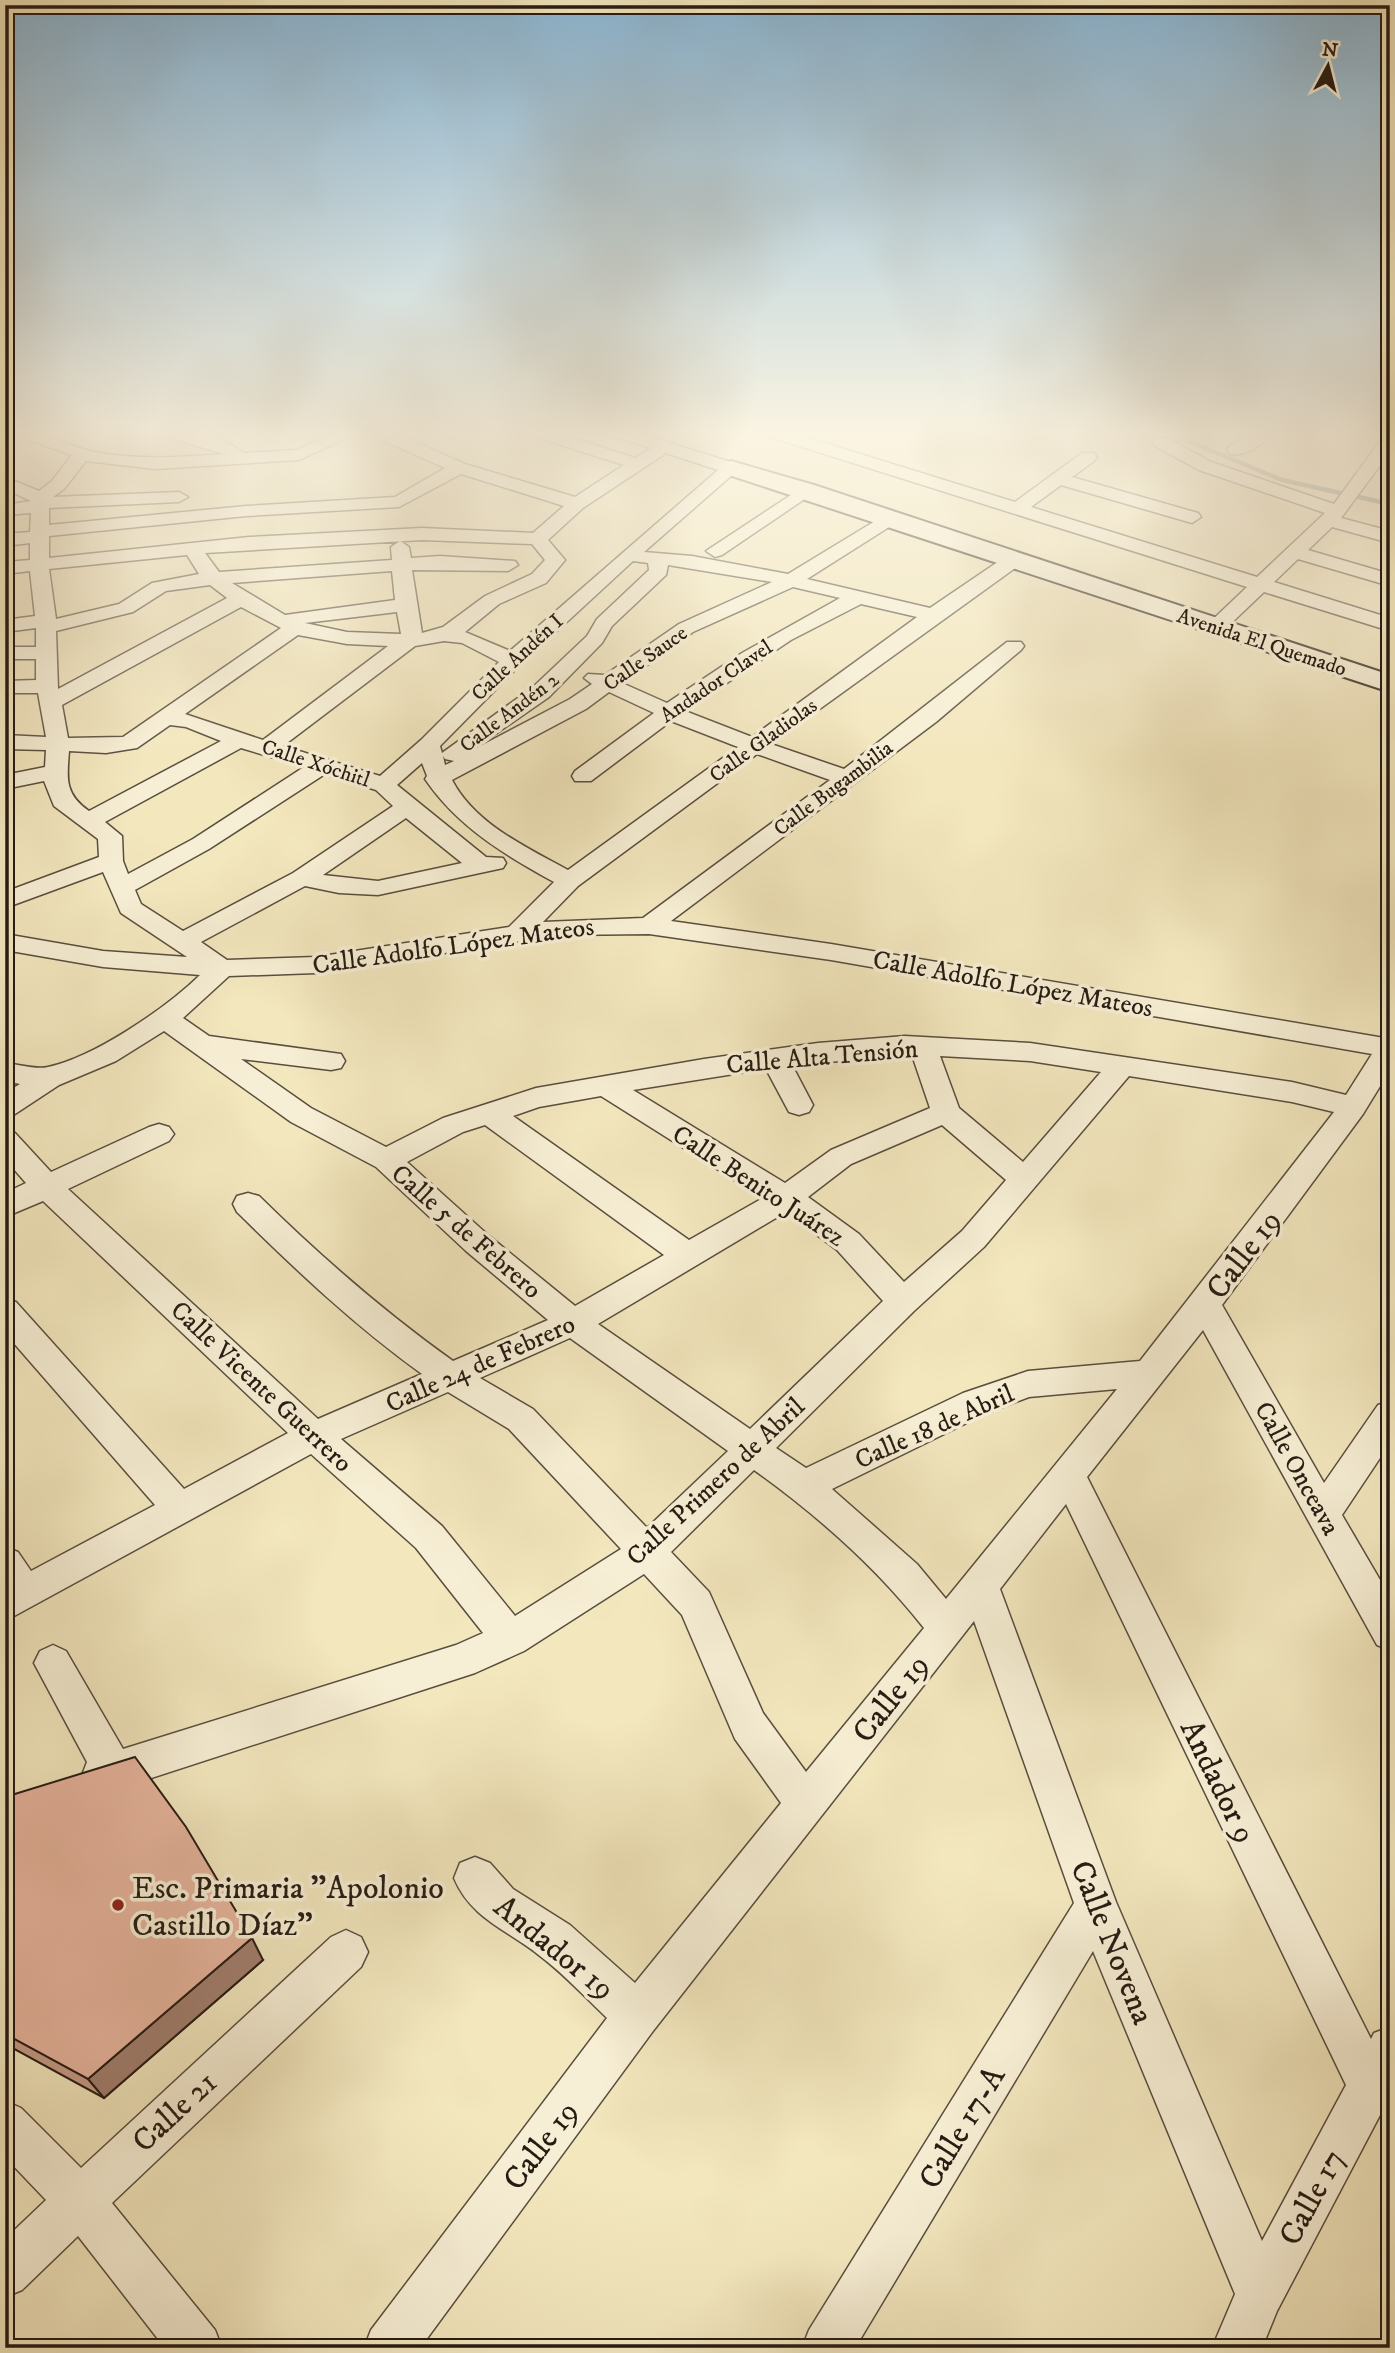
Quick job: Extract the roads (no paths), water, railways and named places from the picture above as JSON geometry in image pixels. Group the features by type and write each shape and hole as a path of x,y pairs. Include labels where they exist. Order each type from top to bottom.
{"main road":[{"name":"Avenida El Quemado","path":"960,541 1390,684"}],"street":[{"path":"5,1107 49,1078 106,1054 165,1018 190,1000 222,968 130,908 111,861 110,836 62,801 55,786 58,742 49,694 46,624 39,564 40,541"},
{"path":"5,568 290,541"},
{"path":"268,747 411,639 412,631 405,605 400,541"},
{"path":"444,635 497,597 543,577 551,570 555,560 539,541"},
{"name":"Calle Andén I","path":"432,764 513,661 645,541"},
{"path":"716,551 731,541"},
{"name":"Calle Sauce","path":"432,764 518,737 609,684 686,628 790,581 854,541"},
{"path":"1123,541 1390,625"},
{"path":"1216,627 1310,541"},
{"path":"194,549 196,558 208,570 211,579 290,623 356,638 411,639 444,635 467,638 513,661"},
{"path":"1298,553 1390,580"},
{"path":"629,555 692,562 790,581 933,615"},
{"name":"Calle Gladiolas","path":"519,931 569,881 933,615 1015,559"},
{"name":"Calle Andén 2","path":"432,764 525,704 569,667 595,639 604,623 652,581 659,571 657,560"},
{"path":"5,626 46,624 126,608 171,583 472,562 508,565"},
{"path":"5,687 49,694 242,598"},
{"name":"Andador Clavel","path":"583,776 727,669 814,618 856,598"},
{"path":"5,742 119,746 169,718 290,623 405,605"},
{"name":"Calle Bugambilia","path":"649,926 928,717 1014,646"},
{"path":"5,653 47,653"},
{"path":"569,667 669,712 827,773 847,777"},
{"name":"Calle Xóchitl","path":"169,718 190,721 239,740 384,785 407,807 480,864"},
{"path":"89,821 239,740"},
{"path":"384,785 432,764 444,792 487,833 569,881"},
{"path":"120,888 213,837 323,765"},
{"path":"5,782 57,772"},
{"path":"184,941 302,877 407,807"},
{"path":"302,877 339,886 378,888 480,864 533,860"},
{"path":"5,901 111,861"},
{"name":"Calle Adolfo López Mateos","path":"5,942 103,959 222,968 316,965 412,952 559,926 649,926 831,952 1390,1048"},
{"name":"Calle 5 de Febrero","path":"165,1018 301,1115 386,1160 477,1243 573,1323 804,1486 904,1575 946,1627"},
{"path":"202,1045 331,1060"},
{"path":"923,1046 934,1085 947,1114 1024,1180"},
{"name":"Calle Alta Tensión","path":"386,1160 487,1112 602,1084 775,1058 856,1049 923,1046 1030,1052 1292,1092 1353,1107"},
{"name":"Calle 19","path":"389,2348 637,2015 1152,1373 1353,1107 1390,1048"},
{"path":"775,1058 799,1105"},
{"name":"Calle Primero de Abril","path":"66,1786 462,1661 511,1639 646,1552 903,1302 973,1239 1122,1066"},
{"path":"5,1072 49,1078"},
{"name":"Calle Benito Juárez","path":"602,1084 785,1199 848,1242 903,1302"},
{"path":"487,1112 690,1257"},
{"name":"Calle 24 de Febrero","path":"15,1599 314,1436 573,1323 690,1257 785,1199 841,1157 928,1119 947,1114"},
{"path":"5,1206 159,1134"},
{"name":"Calle Vicente Guerrero","path":"5,1140 46,1186 314,1436 429,1537 511,1639"},
{"path":"248,1204 320,1275 392,1335 451,1377 521,1419 696,1604 750,1726 806,1805"},
{"name":"Calle Onceava","path":"1205,1304 1390,1633"},
{"path":"5,1311 180,1509"},
{"name":"Calle 18 de Abril","path":"804,1486 975,1403 1028,1384 1152,1373"},
{"path":"1324,1513 1390,1415"},
{"name":"Andador 9","path":"1069,1475 1380,2067"},
{"path":"5,1563 15,1599"},
{"name":"Calle Novena","path":"980,1585 1096,1906 1260,2294"},
{"path":"53,1663 114,1771"},
{"name":"Andador 19","path":"475,1878 498,1904 555,1940 637,2015"},
{"name":"Calle 17-A","path":"827,2348 1096,1906"},
{"name":"Calle 21","path":"5,2273 346,1952"},
{"name":"Calle 17","path":"1237,2348 1260,2294 1380,2067"},
{"path":"5,2124 80,2201 197,2348"}],"place":[{"name":"Esc. Primaria \"Apolonio Castillo Díaz\"","path":"118,1905"}]}
